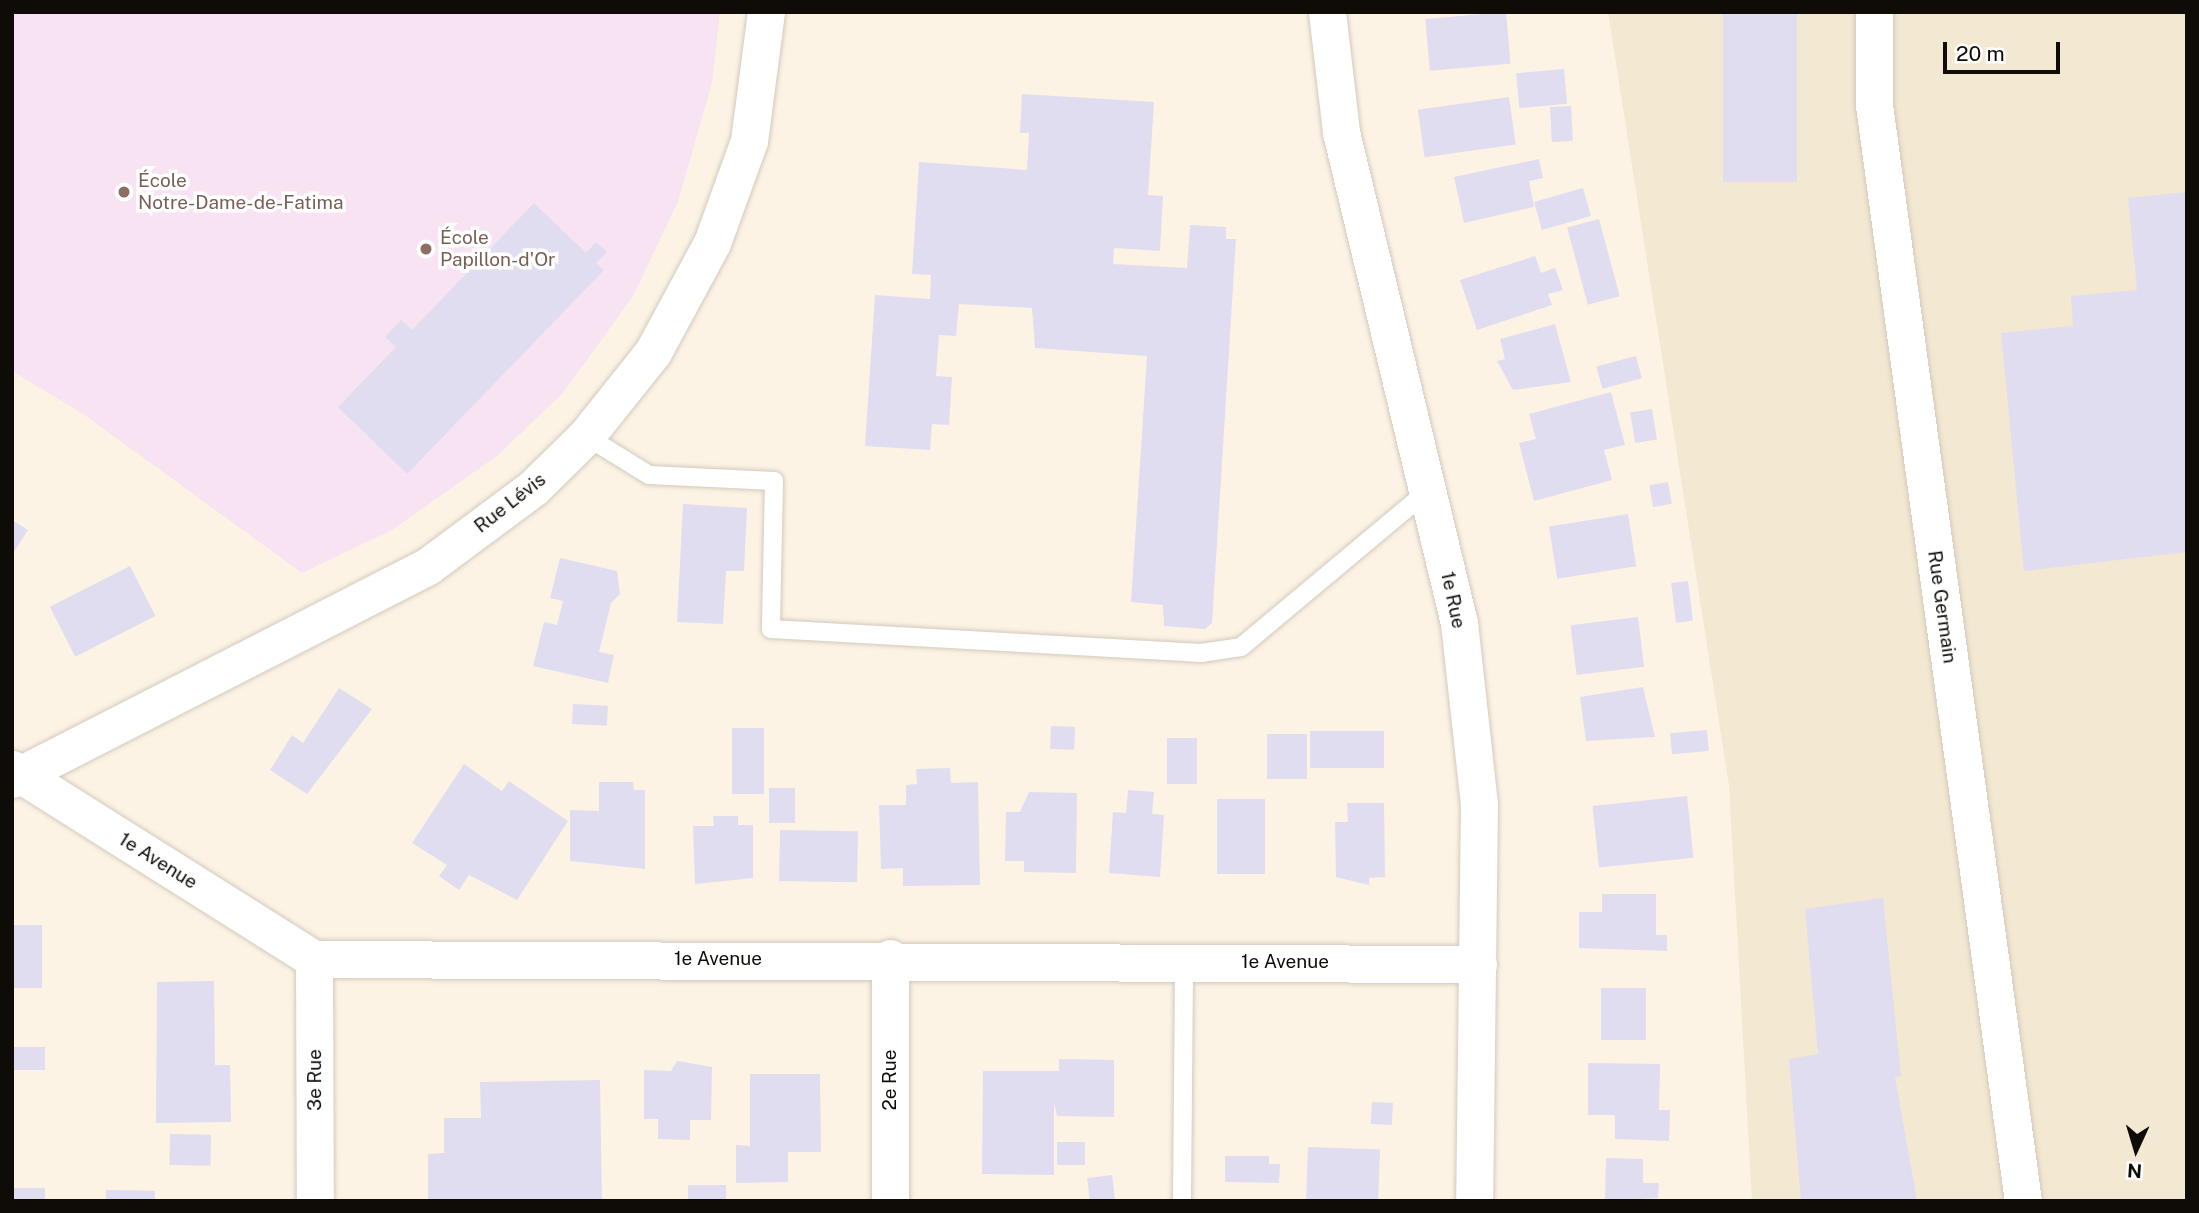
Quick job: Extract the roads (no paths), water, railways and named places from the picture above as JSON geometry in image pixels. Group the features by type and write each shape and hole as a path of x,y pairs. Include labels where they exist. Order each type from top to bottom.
{"street":[{"name":"Rue Lévis","path":"15,774 428,566 533,488 586,436 653,352 712,243 749,141 766,12"},
{"name":"1e Rue","path":"1327,12 1341,132 1459,623 1479,804 1474,1201"},
{"name":"Rue Germain","path":"1874,12 1874,105 2023,1201"},
{"name":"1e Avenue","path":"15,774 314,959 890,958 1478,964"},
{"name":"2e Rue","path":"890,958 890,1201"},
{"name":"3e Rue","path":"314,959 315,1201"}],"lane":[{"path":"586,436 649,475 774,481 771,629 1201,653 1241,647 1429,490"},
{"path":"1182,1201 1184,961"}],"place":[{"name":"École Notre-Dame-de-Fatima","path":"124,192"},
{"name":"École Papillon-d'Or","path":"426,249"}]}
